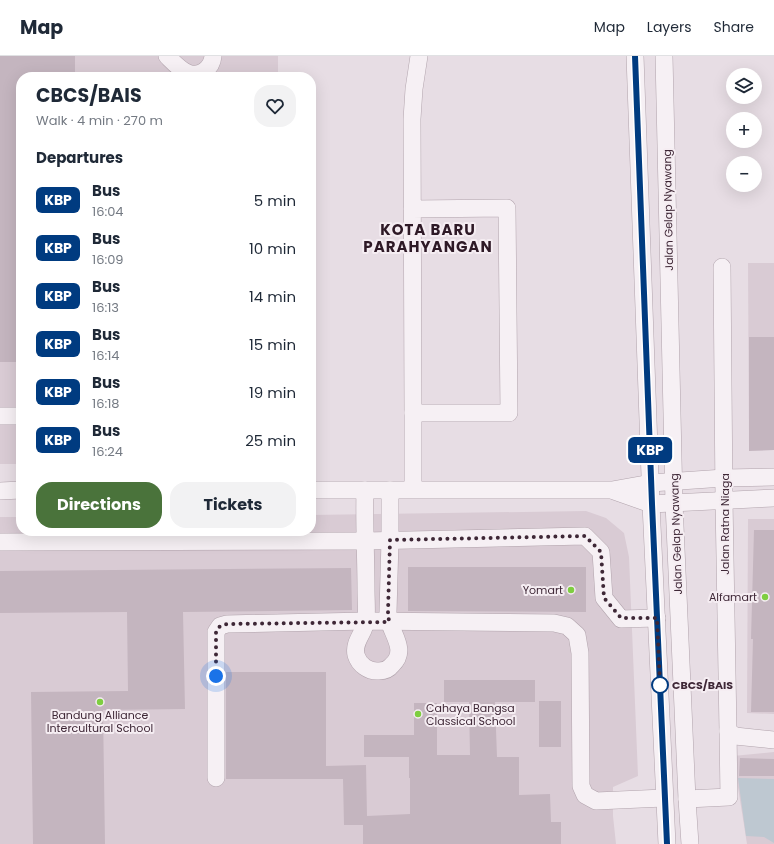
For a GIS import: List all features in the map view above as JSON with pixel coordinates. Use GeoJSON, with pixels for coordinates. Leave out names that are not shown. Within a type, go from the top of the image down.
{"type":"FeatureCollection","features":[{"type":"Feature","properties":{"kind":"street"},"geometry":{"type":"LineString","coordinates":[[168,56],[186,72]]}},
{"type":"Feature","properties":{"kind":"street"},"geometry":{"type":"LineString","coordinates":[[203,72],[210,67],[213,56]]}},
{"type":"Feature","properties":{"kind":"street"},"geometry":{"type":"LineString","coordinates":[[413,489],[412,119],[414,90],[419,56]]}},
{"type":"Feature","properties":{"kind":"street","name":"Jalan Gelap Nyawang"},"geometry":{"type":"LineString","coordinates":[[635,56],[651,483],[667,844]]}},
{"type":"Feature","properties":{"kind":"street","name":"Jalan Gelap Nyawang"},"geometry":{"type":"LineString","coordinates":[[664,56],[674,503],[690,844]]}},
{"type":"Feature","properties":{"kind":"street"},"geometry":{"type":"LineString","coordinates":[[412,209],[507,208],[509,405],[509,413],[413,413]]}},
{"type":"Feature","properties":{"kind":"street","name":"Jalan Ratna Niaga"},"geometry":{"type":"LineString","coordinates":[[687,799],[728,797],[722,268]]}},
{"type":"Feature","properties":{"kind":"street"},"geometry":{"type":"LineString","coordinates":[[0,416],[16,416]]}},
{"type":"Feature","properties":{"kind":"street"},"geometry":{"type":"LineString","coordinates":[[316,490],[612,490],[651,483],[724,478],[774,478]]}},
{"type":"Feature","properties":{"kind":"street"},"geometry":{"type":"LineString","coordinates":[[0,490],[16,490]]}},
{"type":"Feature","properties":{"kind":"street"},"geometry":{"type":"LineString","coordinates":[[365,490],[366,621],[357,642],[356,651],[360,663],[370,670],[377,672],[390,668],[395,663],[399,650],[398,642],[389,622],[388,612],[390,490]]}},
{"type":"Feature","properties":{"kind":"street"},"geometry":{"type":"LineString","coordinates":[[612,490],[652,504],[774,498]]}},
{"type":"Feature","properties":{"kind":"street"},"geometry":{"type":"LineString","coordinates":[[0,542],[366,541],[585,536],[601,552],[604,598],[621,618],[657,618]]}},
{"type":"Feature","properties":{"kind":"street"},"geometry":{"type":"LineString","coordinates":[[216,778],[216,632],[220,626],[227,624],[366,621],[554,623],[567,626],[577,635],[580,654],[581,786],[585,795],[596,800],[664,798]]}},
{"type":"Feature","properties":{"kind":"street"},"geometry":{"type":"LineString","coordinates":[[728,731],[734,736],[774,740]]}},
{"type":"Feature","properties":{"kind":"shaded area"},"geometry":{"type":"Polygon","coordinates":[[[0,56],[278,56],[278,72],[16,72],[16,464],[0,464],[0,56]]]}},
{"type":"Feature","properties":{"kind":"shaded area"},"geometry":{"type":"Polygon","coordinates":[[[748,263],[774,263],[774,447],[749,447],[748,263]]]}},
{"type":"Feature","properties":{"kind":"shaded area"},"geometry":{"type":"Polygon","coordinates":[[[586,511],[606,518],[624,533],[629,557],[638,776],[613,787],[613,816],[616,844],[0,844],[0,517],[16,517],[16,536],[316,536],[316,515],[586,511]]]}},
{"type":"Feature","properties":{"kind":"shaded area"},"geometry":{"type":"Polygon","coordinates":[[[748,519],[774,519],[774,714],[747,713],[748,519]]]}},
{"type":"Feature","properties":{"kind":"shaded area"},"geometry":{"type":"Polygon","coordinates":[[[774,752],[774,844],[747,844],[733,756],[774,752]]]}},
{"type":"Feature","properties":{"kind":"shaded area"},"geometry":{"type":"Polygon","coordinates":[[[738,778],[774,779],[774,843],[764,837],[746,836],[738,778]]]}},
{"type":"Feature","properties":{"kind":"building"},"geometry":{"type":"Polygon","coordinates":[[[0,56],[75,56],[75,72],[16,72],[16,362],[0,362],[0,56]]]}},
{"type":"Feature","properties":{"kind":"building"},"geometry":{"type":"Polygon","coordinates":[[[749,337],[774,337],[774,450],[749,451],[749,337]]]}},
{"type":"Feature","properties":{"kind":"building"},"geometry":{"type":"Polygon","coordinates":[[[754,530],[774,530],[774,712],[751,712],[753,639],[751,639],[754,530]]]}},
{"type":"Feature","properties":{"kind":"building"},"geometry":{"type":"Polygon","coordinates":[[[408,567],[586,567],[586,612],[408,611],[408,567]]]}},
{"type":"Feature","properties":{"kind":"building"},"geometry":{"type":"Polygon","coordinates":[[[351,568],[352,610],[183,612],[185,709],[103,710],[105,844],[33,844],[31,692],[128,691],[127,612],[0,613],[0,571],[351,568]]]}},
{"type":"Feature","properties":{"kind":"building"},"geometry":{"type":"Polygon","coordinates":[[[226,672],[326,672],[326,766],[366,765],[367,816],[410,814],[410,778],[409,757],[364,757],[364,735],[414,735],[414,703],[437,703],[437,755],[470,755],[469,702],[444,702],[444,680],[535,680],[535,702],[495,702],[497,757],[519,757],[519,795],[550,794],[551,822],[561,822],[561,844],[363,844],[363,825],[344,825],[343,779],[226,779],[226,672]]]}},
{"type":"Feature","properties":{"kind":"building"},"geometry":{"type":"Polygon","coordinates":[[[539,701],[561,701],[561,747],[539,747],[539,701]]]}},
{"type":"Feature","properties":{"kind":"building"},"geometry":{"type":"Polygon","coordinates":[[[740,758],[774,759],[774,776],[739,776],[740,758]]]}},
{"type":"Feature","properties":{"kind":"bus line","name":"KBP"},"geometry":{"type":"LineString","coordinates":[[635,56],[651,483],[667,844]]}},
{"type":"Feature","properties":{"kind":"place","name":"Yomart"},"geometry":{"type":"Point","coordinates":[571,590]}},
{"type":"Feature","properties":{"kind":"place","name":"Alfamart"},"geometry":{"type":"Point","coordinates":[765,597]}},
{"type":"Feature","properties":{"kind":"place","name":"CBCS/BAIS"},"geometry":{"type":"Point","coordinates":[660,685]}},
{"type":"Feature","properties":{"kind":"place","name":"Bandung Alliance Intercultural School"},"geometry":{"type":"Point","coordinates":[100,702]}},
{"type":"Feature","properties":{"kind":"place","name":"Cahaya Bangsa Classical School"},"geometry":{"type":"Point","coordinates":[418,714]}},
{"type":"Feature","properties":{"kind":"district","name":"KOTA BARU PARAHYANGAN"},"geometry":{"type":"Point","coordinates":[428,238]}},
{"type":"Feature","properties":{"kind":"route"},"geometry":{"type":"LineString","coordinates":[[216,676],[216,632],[220,626],[227,624],[366,621],[389,622],[390,540],[585,536],[601,552],[604,598],[621,618],[657,618],[660,685]]}}]}
